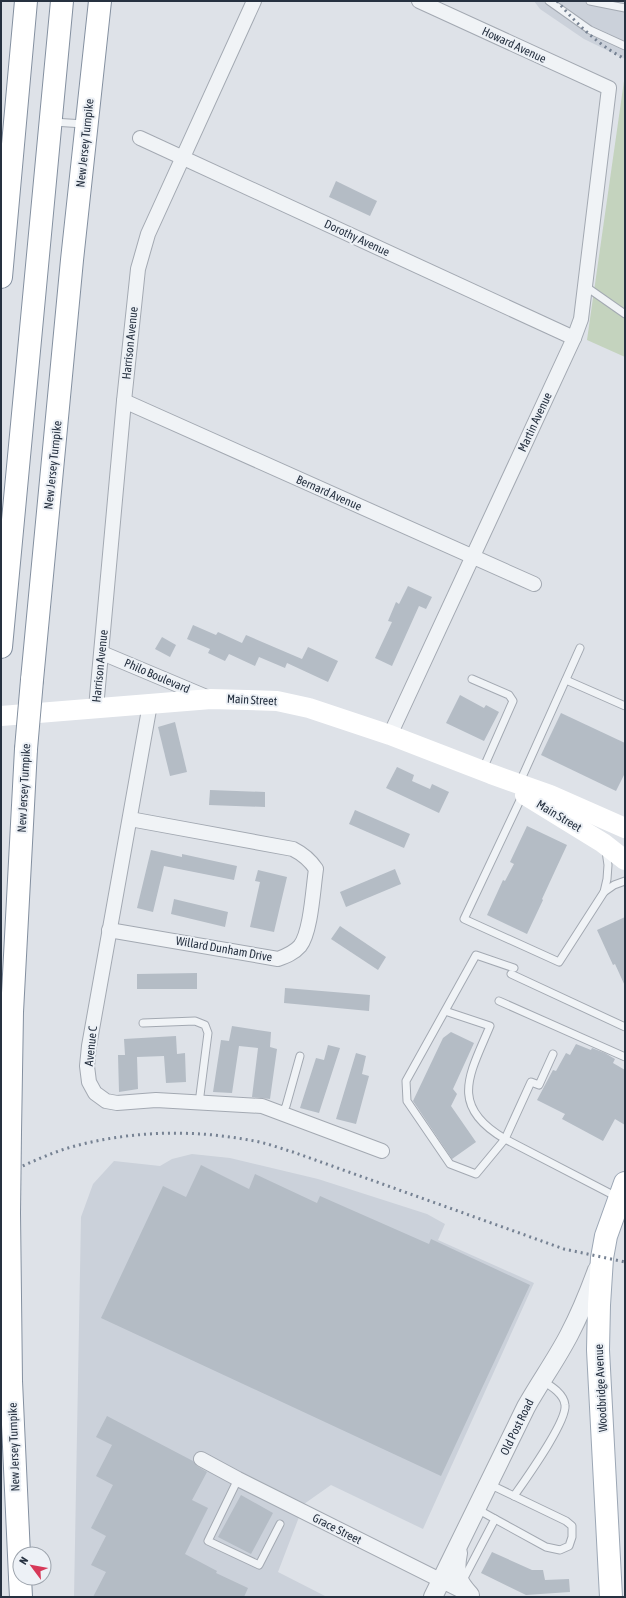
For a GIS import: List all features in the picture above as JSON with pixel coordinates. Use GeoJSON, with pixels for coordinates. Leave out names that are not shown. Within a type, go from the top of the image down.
{"type":"FeatureCollection","features":[{"type":"Feature","properties":{"kind":"main road"},"geometry":{"type":"LineString","coordinates":[[1,277],[26,1]]}},
{"type":"Feature","properties":{"kind":"main road"},"geometry":{"type":"LineString","coordinates":[[1,647],[62,1]]}},
{"type":"Feature","properties":{"kind":"main road","name":"New Jersey Turnpike"},"geometry":{"type":"LineString","coordinates":[[19,1546],[11,1382],[9,1213],[12,1012],[26,749],[32,680],[100,1]]}},
{"type":"Feature","properties":{"kind":"main road","name":"Main Street"},"geometry":{"type":"LineString","coordinates":[[1,716],[211,699],[277,701],[308,708],[390,735],[486,773],[520,789],[603,843],[625,860]]}},
{"type":"Feature","properties":{"kind":"main road","name":"Main Street"},"geometry":{"type":"LineString","coordinates":[[520,789],[550,795],[625,828]]}},
{"type":"Feature","properties":{"kind":"main road","name":"Woodbridge Avenue"},"geometry":{"type":"LineString","coordinates":[[611,1597],[598,1350],[599,1305],[602,1258],[606,1236],[622,1190]]}},
{"type":"Feature","properties":{"kind":"main road","name":"New Jersey Turnpike"},"geometry":{"type":"LineString","coordinates":[[20,1586],[21,1597]]}},
{"type":"Feature","properties":{"kind":"street","name":"Harrison Avenue"},"geometry":{"type":"LineString","coordinates":[[96,708],[124,401],[138,269],[142,251],[148,234],[254,1]]}},
{"type":"Feature","properties":{"kind":"street","name":"Howard Avenue"},"geometry":{"type":"LineString","coordinates":[[419,1],[609,88]]}},
{"type":"Feature","properties":{"kind":"street","name":"Martin Avenue"},"geometry":{"type":"LineString","coordinates":[[390,735],[574,338],[581,319],[609,88]]}},
{"type":"Feature","properties":{"kind":"street","name":"Dorothy Avenue"},"geometry":{"type":"LineString","coordinates":[[140,138],[182,159],[574,338]]}},
{"type":"Feature","properties":{"kind":"street","name":"Bernard Avenue"},"geometry":{"type":"LineString","coordinates":[[124,401],[534,584]]}},
{"type":"Feature","properties":{"kind":"street","name":"Philo Boulevard"},"geometry":{"type":"LineString","coordinates":[[102,653],[211,699]]}},
{"type":"Feature","properties":{"kind":"street","name":"Avenue C"},"geometry":{"type":"LineString","coordinates":[[150,704],[89,1046],[87,1066],[89,1082],[95,1093],[106,1101],[117,1103],[156,1100],[262,1106],[382,1151]]}},
{"type":"Feature","properties":{"kind":"street","name":"Willard Dunham Drive"},"geometry":{"type":"LineString","coordinates":[[109,930],[278,959],[290,955],[300,947],[306,934],[316,869],[312,862],[300,853],[293,849],[130,819]]}},
{"type":"Feature","properties":{"kind":"street","name":"Old Post Road"},"geometry":{"type":"LineString","coordinates":[[437,1589],[541,1380],[570,1335],[590,1291],[602,1258]]}},
{"type":"Feature","properties":{"kind":"street","name":"Grace Street"},"geometry":{"type":"LineString","coordinates":[[201,1459],[437,1589],[466,1592]]}},
{"type":"Feature","properties":{"kind":"street"},"geometry":{"type":"LineString","coordinates":[[459,1545],[455,1571],[466,1592]]}},
{"type":"Feature","properties":{"kind":"lane"},"geometry":{"type":"LineString","coordinates":[[590,1],[625,8]]}},
{"type":"Feature","properties":{"kind":"lane"},"geometry":{"type":"LineString","coordinates":[[552,2],[590,30],[625,46]]}},
{"type":"Feature","properties":{"kind":"lane"},"geometry":{"type":"LineString","coordinates":[[51,121],[87,124]]}},
{"type":"Feature","properties":{"kind":"lane"},"geometry":{"type":"LineString","coordinates":[[585,285],[625,314]]}},
{"type":"Feature","properties":{"kind":"lane"},"geometry":{"type":"LineString","coordinates":[[580,648],[523,775],[520,789],[464,919],[559,962],[604,892],[607,879],[608,856],[603,843]]}},
{"type":"Feature","properties":{"kind":"lane"},"geometry":{"type":"LineString","coordinates":[[472,679],[509,696],[513,701],[486,773]]}},
{"type":"Feature","properties":{"kind":"lane"},"geometry":{"type":"LineString","coordinates":[[566,680],[625,706]]}},
{"type":"Feature","properties":{"kind":"lane"},"geometry":{"type":"LineString","coordinates":[[604,892],[614,885],[625,881]]}},
{"type":"Feature","properties":{"kind":"lane"},"geometry":{"type":"LineString","coordinates":[[553,1054],[538,1085],[531,1082],[505,1139],[476,1174],[450,1164],[407,1101],[406,1081],[476,955],[513,971],[625,1027]]}},
{"type":"Feature","properties":{"kind":"lane"},"geometry":{"type":"LineString","coordinates":[[499,1001],[625,1057]]}},
{"type":"Feature","properties":{"kind":"lane"},"geometry":{"type":"LineString","coordinates":[[445,1011],[490,1026],[468,1083],[468,1095],[473,1112],[479,1120],[490,1131],[505,1139],[622,1190]]}},
{"type":"Feature","properties":{"kind":"lane"},"geometry":{"type":"LineString","coordinates":[[143,1023],[195,1021],[205,1025],[208,1033],[199,1103]]}},
{"type":"Feature","properties":{"kind":"lane"},"geometry":{"type":"LineString","coordinates":[[281,1114],[286,1106],[300,1056]]}},
{"type":"Feature","properties":{"kind":"lane"},"geometry":{"type":"LineString","coordinates":[[514,1496],[551,1442],[562,1418],[565,1406],[555,1389],[541,1380]]}},
{"type":"Feature","properties":{"kind":"lane"},"geometry":{"type":"LineString","coordinates":[[238,1479],[208,1540],[259,1565],[280,1524]]}},
{"type":"Feature","properties":{"kind":"lane"},"geometry":{"type":"LineString","coordinates":[[477,1509],[546,1547],[560,1550],[569,1546],[572,1537],[572,1526],[566,1521],[489,1484]]}},
{"type":"Feature","properties":{"kind":"lane"},"geometry":{"type":"LineString","coordinates":[[466,1592],[495,1519]]}},
{"type":"Feature","properties":{"kind":"shaded area"},"geometry":{"type":"Polygon","coordinates":[[[534,1],[625,1],[625,59],[584,39],[540,9],[534,1]]]}},
{"type":"Feature","properties":{"kind":"shaded area"},"geometry":{"type":"Polygon","coordinates":[[[192,1154],[230,1158],[318,1179],[427,1214],[445,1224],[438,1240],[534,1283],[423,1529],[331,1485],[304,1504],[278,1572],[327,1597],[74,1597],[81,1217],[93,1184],[114,1161],[160,1166],[172,1159],[192,1154]]]}},
{"type":"Feature","properties":{"kind":"green space"},"geometry":{"type":"Polygon","coordinates":[[[624,81],[625,82],[625,357],[587,340],[624,81]]]}},
{"type":"Feature","properties":{"kind":"building"},"geometry":{"type":"Polygon","coordinates":[[[336,181],[377,201],[370,216],[329,197],[336,181]]]}},
{"type":"Feature","properties":{"kind":"building"},"geometry":{"type":"Polygon","coordinates":[[[408,586],[432,597],[426,609],[419,606],[392,666],[375,658],[392,622],[388,621],[396,602],[399,604],[408,586]]]}},
{"type":"Feature","properties":{"kind":"building"},"geometry":{"type":"Polygon","coordinates":[[[193,625],[216,635],[218,632],[242,643],[246,635],[302,659],[308,647],[338,661],[328,682],[287,663],[285,668],[259,657],[255,666],[229,654],[225,661],[208,653],[210,649],[187,639],[193,625]]]}},
{"type":"Feature","properties":{"kind":"building"},"geometry":{"type":"Polygon","coordinates":[[[162,637],[176,645],[170,657],[155,649],[162,637]]]}},
{"type":"Feature","properties":{"kind":"building"},"geometry":{"type":"Polygon","coordinates":[[[460,695],[484,708],[486,705],[499,712],[484,741],[446,723],[460,695]]]}},
{"type":"Feature","properties":{"kind":"building"},"geometry":{"type":"Polygon","coordinates":[[[561,713],[625,743],[625,773],[616,791],[541,755],[561,713]]]}},
{"type":"Feature","properties":{"kind":"building"},"geometry":{"type":"Polygon","coordinates":[[[175,722],[187,772],[170,776],[158,727],[175,722]]]}},
{"type":"Feature","properties":{"kind":"building"},"geometry":{"type":"Polygon","coordinates":[[[397,767],[414,775],[412,781],[430,789],[432,784],[449,792],[439,813],[386,788],[397,767]]]}},
{"type":"Feature","properties":{"kind":"building"},"geometry":{"type":"Polygon","coordinates":[[[210,790],[265,792],[265,807],[209,805],[210,790]]]}},
{"type":"Feature","properties":{"kind":"building"},"geometry":{"type":"Polygon","coordinates":[[[355,810],[410,834],[404,848],[349,824],[355,810]]]}},
{"type":"Feature","properties":{"kind":"building"},"geometry":{"type":"Polygon","coordinates":[[[527,826],[567,845],[527,934],[487,915],[503,880],[505,881],[514,864],[510,862],[527,826]]]}},
{"type":"Feature","properties":{"kind":"building"},"geometry":{"type":"Polygon","coordinates":[[[151,850],[182,857],[182,854],[237,866],[234,880],[164,866],[153,912],[137,908],[151,850]]]}},
{"type":"Feature","properties":{"kind":"building"},"geometry":{"type":"Polygon","coordinates":[[[395,869],[401,884],[346,907],[340,892],[395,869]]]}},
{"type":"Feature","properties":{"kind":"building"},"geometry":{"type":"Polygon","coordinates":[[[258,870],[287,877],[274,932],[250,927],[260,882],[255,881],[258,870]]]}},
{"type":"Feature","properties":{"kind":"building"},"geometry":{"type":"Polygon","coordinates":[[[174,899],[228,912],[225,927],[171,914],[174,899]]]}},
{"type":"Feature","properties":{"kind":"building"},"geometry":{"type":"Polygon","coordinates":[[[625,917],[625,986],[615,964],[613,965],[597,930],[625,917]]]}},
{"type":"Feature","properties":{"kind":"building"},"geometry":{"type":"Polygon","coordinates":[[[340,926],[386,957],[378,970],[331,939],[340,926]]]}},
{"type":"Feature","properties":{"kind":"building"},"geometry":{"type":"Polygon","coordinates":[[[197,973],[197,989],[137,989],[137,974],[197,973]]]}},
{"type":"Feature","properties":{"kind":"building"},"geometry":{"type":"Polygon","coordinates":[[[285,988],[370,995],[369,1011],[284,1003],[285,988]]]}},
{"type":"Feature","properties":{"kind":"building"},"geometry":{"type":"Polygon","coordinates":[[[232,1026],[271,1032],[270,1047],[277,1049],[270,1099],[252,1097],[258,1048],[239,1046],[232,1093],[213,1092],[221,1040],[229,1041],[232,1026]]]}},
{"type":"Feature","properties":{"kind":"building"},"geometry":{"type":"Polygon","coordinates":[[[451,1032],[474,1043],[453,1089],[457,1094],[451,1106],[476,1142],[452,1159],[413,1101],[443,1038],[451,1032]]]}},
{"type":"Feature","properties":{"kind":"building"},"geometry":{"type":"Polygon","coordinates":[[[176,1036],[177,1054],[185,1053],[186,1082],[166,1083],[164,1056],[137,1057],[138,1089],[119,1092],[118,1055],[125,1055],[124,1039],[176,1036]]]}},
{"type":"Feature","properties":{"kind":"building"},"geometry":{"type":"Polygon","coordinates":[[[576,1044],[591,1050],[592,1048],[605,1053],[615,1059],[613,1063],[625,1070],[625,1125],[615,1119],[603,1141],[562,1119],[565,1114],[537,1100],[553,1070],[556,1071],[566,1053],[570,1055],[576,1044]]]}},
{"type":"Feature","properties":{"kind":"building"},"geometry":{"type":"Polygon","coordinates":[[[328,1045],[340,1048],[319,1113],[300,1108],[316,1058],[324,1060],[328,1045]]]}},
{"type":"Feature","properties":{"kind":"building"},"geometry":{"type":"Polygon","coordinates":[[[356,1053],[366,1056],[362,1074],[369,1076],[356,1124],[336,1119],[356,1053]]]}},
{"type":"Feature","properties":{"kind":"building"},"geometry":{"type":"Polygon","coordinates":[[[201,1165],[249,1189],[255,1174],[317,1203],[320,1196],[429,1244],[431,1239],[530,1285],[441,1476],[101,1318],[163,1186],[186,1197],[201,1165]]]}},
{"type":"Feature","properties":{"kind":"building"},"geometry":{"type":"Polygon","coordinates":[[[107,1416],[193,1461],[197,1466],[207,1472],[192,1500],[208,1508],[185,1554],[217,1571],[216,1573],[248,1588],[244,1597],[93,1597],[106,1572],[91,1565],[106,1536],[91,1528],[113,1485],[96,1476],[112,1445],[96,1437],[107,1416]]]}},
{"type":"Feature","properties":{"kind":"building"},"geometry":{"type":"Polygon","coordinates":[[[241,1495],[273,1513],[251,1554],[218,1537],[241,1495]]]}},
{"type":"Feature","properties":{"kind":"building"},"geometry":{"type":"Polygon","coordinates":[[[492,1552],[532,1570],[543,1570],[545,1580],[569,1579],[570,1592],[526,1595],[481,1573],[492,1552]]]}},
{"type":"Feature","properties":{"kind":"railway"},"geometry":{"type":"LineString","coordinates":[[557,1],[572,18],[597,41],[625,59]]}},
{"type":"Feature","properties":{"kind":"railway"},"geometry":{"type":"LineString","coordinates":[[1,1176],[59,1151],[90,1142],[112,1138],[135,1135],[181,1133],[227,1136],[260,1142],[293,1152],[564,1249],[625,1262]]}}]}
